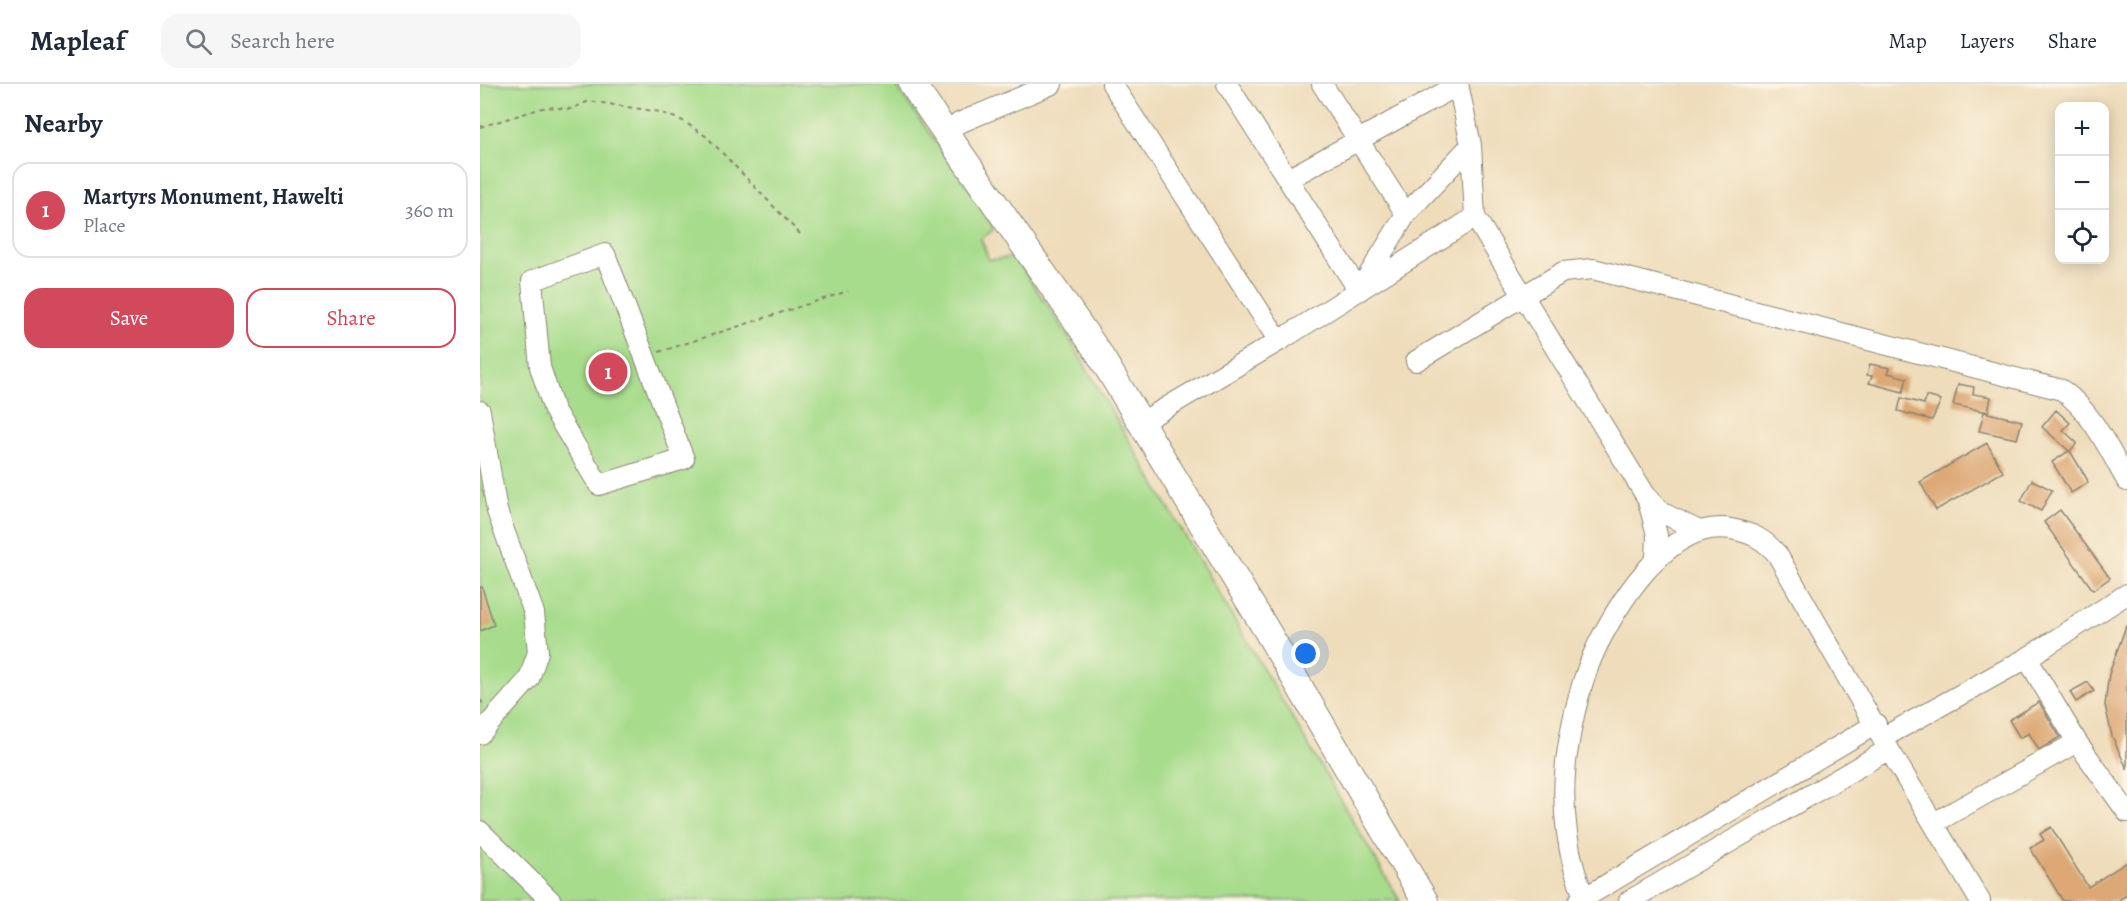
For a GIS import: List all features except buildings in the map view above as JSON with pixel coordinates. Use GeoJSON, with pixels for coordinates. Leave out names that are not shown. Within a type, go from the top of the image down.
{"type":"FeatureCollection","features":[{"type":"Feature","properties":{"kind":"main road"},"geometry":{"type":"LineString","coordinates":[[912,84],[1098,352],[1267,631],[1425,901]]}},
{"type":"Feature","properties":{"kind":"main road"},"geometry":{"type":"LineString","coordinates":[[931,84],[1066,280],[1152,416],[1442,901]]}},
{"type":"Feature","properties":{"kind":"street"},"geometry":{"type":"LineString","coordinates":[[960,123],[1052,84]]}},
{"type":"Feature","properties":{"kind":"street"},"geometry":{"type":"LineString","coordinates":[[1112,84],[1279,341]]}},
{"type":"Feature","properties":{"kind":"street"},"geometry":{"type":"LineString","coordinates":[[1227,84],[1359,291]]}},
{"type":"Feature","properties":{"kind":"street"},"geometry":{"type":"LineString","coordinates":[[1322,84],[1406,214]]}},
{"type":"Feature","properties":{"kind":"street"},"geometry":{"type":"LineString","coordinates":[[1288,179],[1458,84],[1471,145],[1475,216],[1646,496],[1663,513],[1697,530]]}},
{"type":"Feature","properties":{"kind":"street"},"geometry":{"type":"LineString","coordinates":[[1359,291],[1406,214],[1471,145]]}},
{"type":"Feature","properties":{"kind":"street"},"geometry":{"type":"LineString","coordinates":[[1152,416],[1279,341],[1475,216]]}},
{"type":"Feature","properties":{"kind":"street"},"geometry":{"type":"LineString","coordinates":[[605,254],[684,459],[599,485],[554,410],[540,367],[532,281],[605,254]]}},
{"type":"Feature","properties":{"kind":"street"},"geometry":{"type":"LineString","coordinates":[[1416,361],[1563,272],[1593,269],[2062,390],[2084,408],[2127,481]]}},
{"type":"Feature","properties":{"kind":"street"},"geometry":{"type":"LineString","coordinates":[[480,411],[497,511],[536,621],[538,652],[529,679],[480,734]]}},
{"type":"Feature","properties":{"kind":"street"},"geometry":{"type":"LineString","coordinates":[[1646,496],[1657,535],[1656,559]]}},
{"type":"Feature","properties":{"kind":"street"},"geometry":{"type":"LineString","coordinates":[[1980,901],[1882,737],[1777,554],[1765,541],[1750,532],[1714,526],[1697,530],[1678,541],[1656,559],[1598,644],[1578,701],[1566,763],[1570,849],[1583,900],[1882,737],[2027,658],[2127,594]]}},
{"type":"Feature","properties":{"kind":"street"},"geometry":{"type":"LineString","coordinates":[[2027,658],[2078,742],[2127,812]]}},
{"type":"Feature","properties":{"kind":"street"},"geometry":{"type":"LineString","coordinates":[[1629,901],[1882,737]]}},
{"type":"Feature","properties":{"kind":"street"},"geometry":{"type":"LineString","coordinates":[[1934,823],[2078,742]]}},
{"type":"Feature","properties":{"kind":"street"},"geometry":{"type":"LineString","coordinates":[[480,831],[551,901]]}},
{"type":"Feature","properties":{"kind":"path"},"geometry":{"type":"LineString","coordinates":[[480,127],[546,107],[571,109],[589,101],[660,112],[683,122],[707,137],[801,235]]}},
{"type":"Feature","properties":{"kind":"path"},"geometry":{"type":"LineString","coordinates":[[656,353],[848,291]]}},
{"type":"Feature","properties":{"kind":"green space"},"geometry":{"type":"Polygon","coordinates":[[[480,84],[895,84],[990,219],[993,230],[981,239],[989,260],[1014,257],[1061,325],[1400,901],[480,901],[480,84]]]}},
{"type":"Feature","properties":{"kind":"place","name":"Martyrs Monument, Hawelti"},"geometry":{"type":"Point","coordinates":[608,372]}}]}
